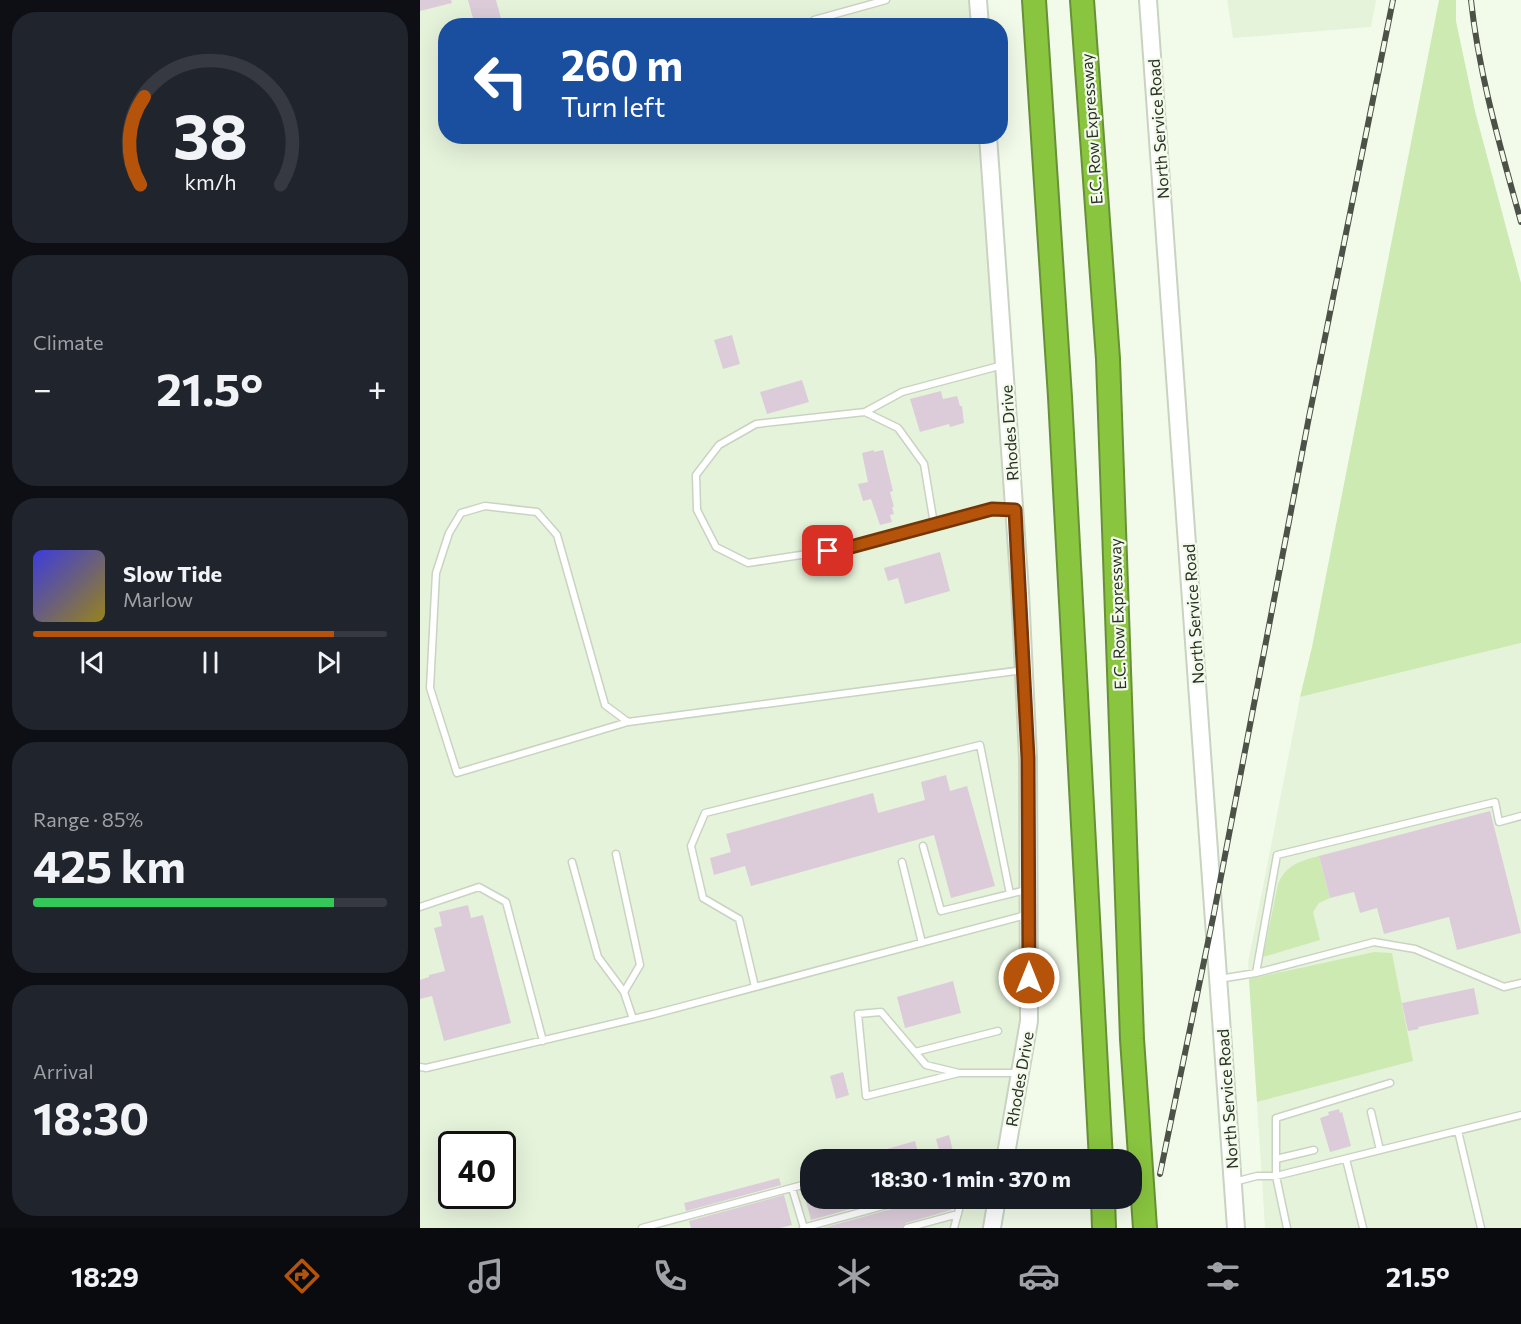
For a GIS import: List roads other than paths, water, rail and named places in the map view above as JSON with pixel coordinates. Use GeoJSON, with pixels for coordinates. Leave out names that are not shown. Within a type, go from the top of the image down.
{"type":"FeatureCollection","features":[{"type":"Feature","properties":{"kind":"highway"},"geometry":{"type":"LineString","coordinates":[[1034,0],[1060,396],[1100,1149]]}},
{"type":"Feature","properties":{"kind":"highway","name":"E.C. Row Expressway"},"geometry":{"type":"LineString","coordinates":[[1082,0],[1108,359],[1132,1039],[1145,1228]]}},
{"type":"Feature","properties":{"kind":"highway"},"geometry":{"type":"LineString","coordinates":[[1103,1209],[1104,1228]]}},
{"type":"Feature","properties":{"kind":"street"},"geometry":{"type":"LineString","coordinates":[[978,0],[979,18]]}},
{"type":"Feature","properties":{"kind":"street","name":"North Service Road"},"geometry":{"type":"LineString","coordinates":[[1148,0],[1236,1228]]}},
{"type":"Feature","properties":{"kind":"street","name":"Rhodes Drive"},"geometry":{"type":"LineString","coordinates":[[989,144],[1015,510],[1028,758],[1029,1021],[1007,1149]]}},
{"type":"Feature","properties":{"kind":"street"},"geometry":{"type":"LineString","coordinates":[[992,1228],[996,1209]]}},
{"type":"Feature","properties":{"kind":"lane"},"geometry":{"type":"LineString","coordinates":[[821,18],[886,0]]}},
{"type":"Feature","properties":{"kind":"lane"},"geometry":{"type":"LineString","coordinates":[[1004,365],[902,392],[865,412],[756,424],[719,445],[696,475],[697,510],[716,548],[748,562],[847,548],[992,509],[1015,510]]}},
{"type":"Feature","properties":{"kind":"lane"},"geometry":{"type":"LineString","coordinates":[[865,412],[898,428],[924,464],[934,524]]}},
{"type":"Feature","properties":{"kind":"lane"},"geometry":{"type":"LineString","coordinates":[[628,722],[606,705],[557,535],[537,512],[484,506],[461,513],[449,533],[436,573],[430,688],[457,773],[628,722],[1024,670]]}},
{"type":"Feature","properties":{"kind":"lane"},"geometry":{"type":"LineString","coordinates":[[755,987],[739,919],[703,898],[691,846],[705,813],[980,745],[1010,894]]}},
{"type":"Feature","properties":{"kind":"lane"},"geometry":{"type":"LineString","coordinates":[[1256,972],[1277,855],[1495,802],[1499,822],[1521,816]]}},
{"type":"Feature","properties":{"kind":"lane"},"geometry":{"type":"LineString","coordinates":[[923,846],[941,911],[1029,890]]}},
{"type":"Feature","properties":{"kind":"lane"},"geometry":{"type":"LineString","coordinates":[[616,854],[640,965],[624,992]]}},
{"type":"Feature","properties":{"kind":"lane"},"geometry":{"type":"LineString","coordinates":[[572,862],[598,957],[624,992],[633,1020]]}},
{"type":"Feature","properties":{"kind":"lane"},"geometry":{"type":"LineString","coordinates":[[902,862],[922,943]]}},
{"type":"Feature","properties":{"kind":"lane"},"geometry":{"type":"LineString","coordinates":[[420,907],[478,888],[506,902],[543,1041]]}},
{"type":"Feature","properties":{"kind":"lane"},"geometry":{"type":"LineString","coordinates":[[420,1068],[633,1020],[1029,914]]}},
{"type":"Feature","properties":{"kind":"lane"},"geometry":{"type":"LineString","coordinates":[[1219,979],[1374,942],[1415,949],[1504,987],[1521,983]]}},
{"type":"Feature","properties":{"kind":"lane"},"geometry":{"type":"LineString","coordinates":[[959,1073],[866,1096],[858,1014],[881,1012],[926,1065],[959,1073],[1020,1073]]}},
{"type":"Feature","properties":{"kind":"lane"},"geometry":{"type":"LineString","coordinates":[[915,1052],[998,1030]]}},
{"type":"Feature","properties":{"kind":"lane"},"geometry":{"type":"LineString","coordinates":[[1287,1228],[1276,1176],[1276,1118],[1390,1083]]}},
{"type":"Feature","properties":{"kind":"lane"},"geometry":{"type":"LineString","coordinates":[[1371,1112],[1380,1150]]}},
{"type":"Feature","properties":{"kind":"lane"},"geometry":{"type":"LineString","coordinates":[[1233,1182],[1257,1176],[1276,1176],[1521,1115]]}},
{"type":"Feature","properties":{"kind":"lane"},"geometry":{"type":"LineString","coordinates":[[1458,1131],[1481,1228]]}},
{"type":"Feature","properties":{"kind":"lane"},"geometry":{"type":"LineString","coordinates":[[1276,1159],[1314,1150]]}},
{"type":"Feature","properties":{"kind":"lane"},"geometry":{"type":"LineString","coordinates":[[1346,1159],[1363,1228]]}},
{"type":"Feature","properties":{"kind":"lane"},"geometry":{"type":"LineString","coordinates":[[642,1228],[800,1186]]}},
{"type":"Feature","properties":{"kind":"lane"},"geometry":{"type":"LineString","coordinates":[[792,1188],[804,1228],[872,1209]]}},
{"type":"Feature","properties":{"kind":"lane"},"geometry":{"type":"LineString","coordinates":[[954,1228],[959,1209]]}},
{"type":"Feature","properties":{"kind":"lane"},"geometry":{"type":"LineString","coordinates":[[907,1228],[958,1214]]}},
{"type":"Feature","properties":{"kind":"lane"},"geometry":{"type":"LineString","coordinates":[[670,1221],[673,1228]]}},
{"type":"Feature","properties":{"kind":"railway"},"geometry":{"type":"LineString","coordinates":[[1160,1174],[1214,913],[1309,417],[1393,0]]}},
{"type":"Feature","properties":{"kind":"railway"},"geometry":{"type":"LineString","coordinates":[[1471,0],[1485,84],[1521,222]]}}]}
